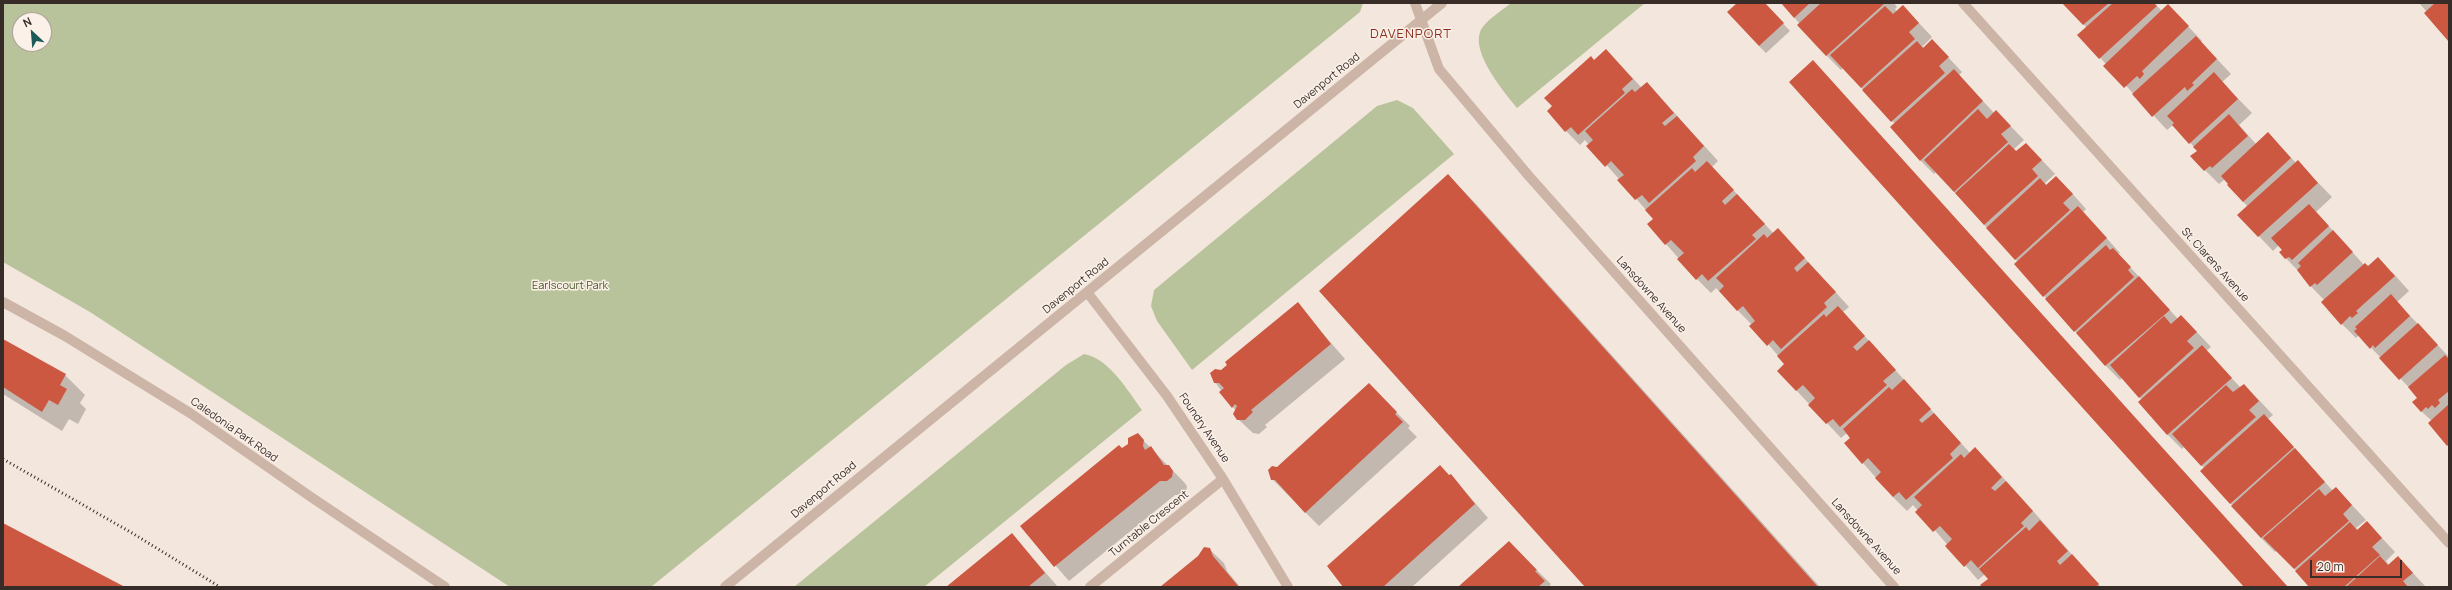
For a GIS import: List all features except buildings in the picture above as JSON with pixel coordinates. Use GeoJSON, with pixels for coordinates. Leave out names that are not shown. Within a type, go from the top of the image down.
{"type":"FeatureCollection","features":[{"type":"Feature","properties":{"kind":"street","name":"Lansdowne Avenue"},"geometry":{"type":"LineString","coordinates":[[1415,3],[1439,69],[1528,175],[1894,587]]}},
{"type":"Feature","properties":{"kind":"street","name":"Davenport Road"},"geometry":{"type":"LineString","coordinates":[[725,587],[1442,3]]}},
{"type":"Feature","properties":{"kind":"street","name":"St. Clarens Avenue"},"geometry":{"type":"LineString","coordinates":[[1963,3],[2449,543]]}},
{"type":"Feature","properties":{"kind":"street","name":"Foundry Avenue"},"geometry":{"type":"LineString","coordinates":[[1086,292],[1167,396],[1223,478],[1288,587]]}},
{"type":"Feature","properties":{"kind":"street","name":"Caledonia Park Road"},"geometry":{"type":"LineString","coordinates":[[3,302],[65,336],[190,413],[311,498],[445,587]]}},
{"type":"Feature","properties":{"kind":"street","name":"Turntable Crescent"},"geometry":{"type":"LineString","coordinates":[[1090,587],[1223,478]]}},
{"type":"Feature","properties":{"kind":"green space","name":"Earlscourt Park"},"geometry":{"type":"Polygon","coordinates":[[[3,3],[1363,3],[1360,12],[651,587],[510,587],[90,312],[3,262],[3,3]]]}},
{"type":"Feature","properties":{"kind":"green space"},"geometry":{"type":"Polygon","coordinates":[[[1511,3],[1645,3],[1517,108],[1497,83],[1485,61],[1479,41],[1480,32],[1485,24],[1511,3]]]}},
{"type":"Feature","properties":{"kind":"green space"},"geometry":{"type":"Polygon","coordinates":[[[1397,100],[1413,108],[1454,154],[1192,370],[1157,321],[1151,306],[1154,290],[1377,106],[1397,100]]]}},
{"type":"Feature","properties":{"kind":"green space"},"geometry":{"type":"Polygon","coordinates":[[[1084,354],[1102,362],[1110,369],[1117,376],[1142,410],[924,587],[794,587],[1066,365],[1084,354]]]}},
{"type":"Feature","properties":{"kind":"railway"},"geometry":{"type":"LineString","coordinates":[[3,459],[132,533],[220,587]]}},
{"type":"Feature","properties":{"kind":"district","name":"DAVENPORT"},"geometry":{"type":"Point","coordinates":[1411,34]}}]}
